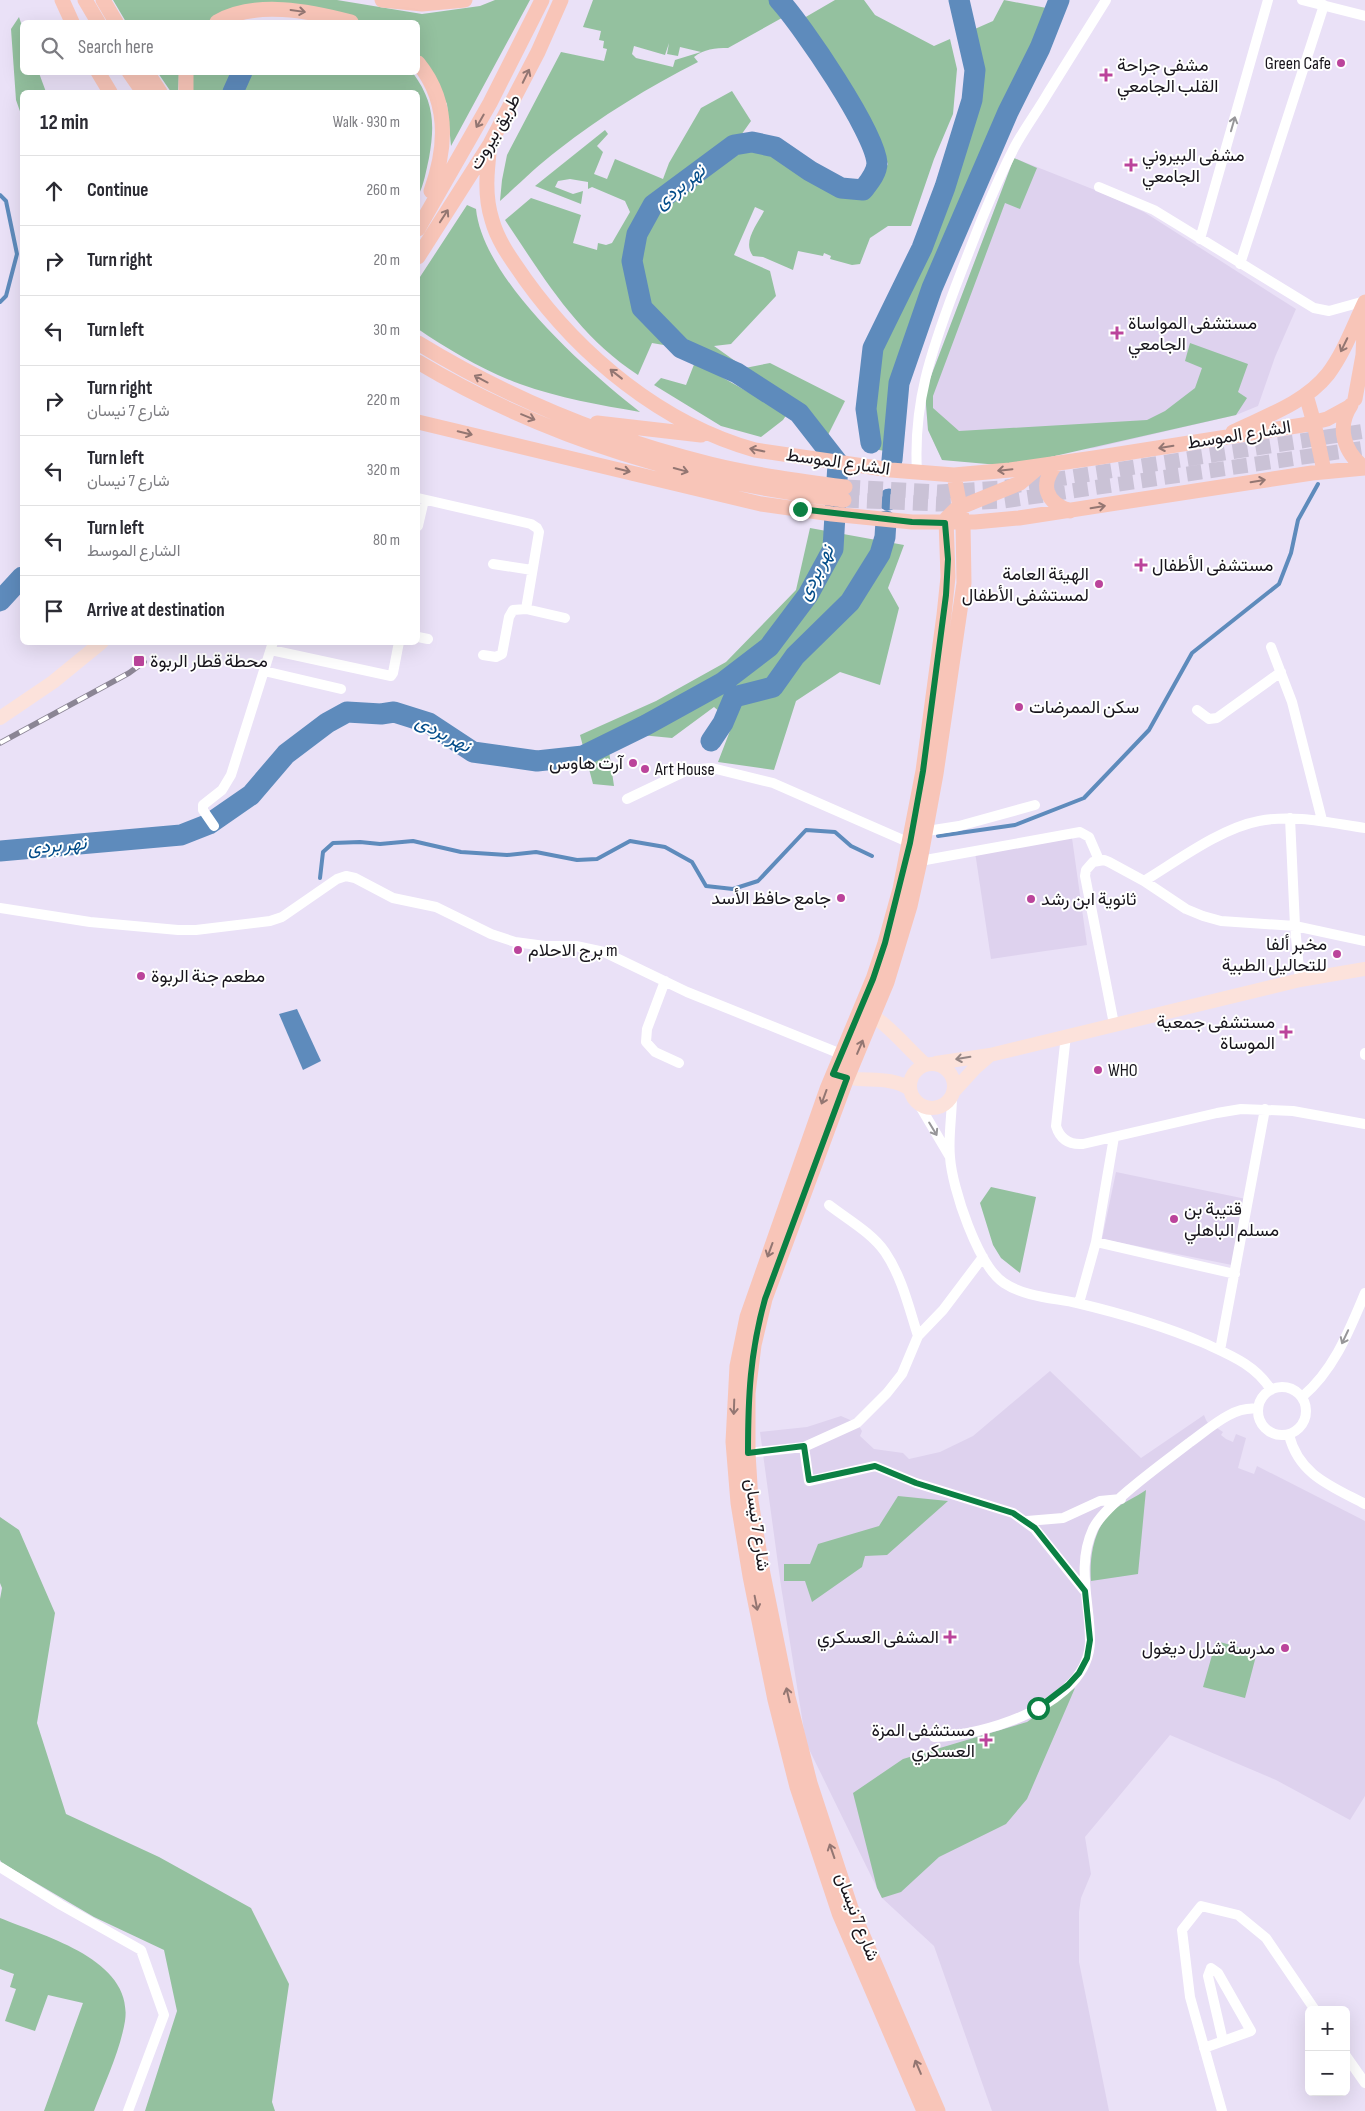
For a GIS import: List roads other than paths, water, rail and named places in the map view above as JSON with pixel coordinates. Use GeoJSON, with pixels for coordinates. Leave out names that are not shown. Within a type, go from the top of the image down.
{"type":"FeatureCollection","features":[{"type":"Feature","properties":{"kind":"main road"},"geometry":{"type":"LineString","coordinates":[[62,0],[71,20]]}},
{"type":"Feature","properties":{"kind":"main road"},"geometry":{"type":"LineString","coordinates":[[85,0],[97,20]]}},
{"type":"Feature","properties":{"kind":"main road"},"geometry":{"type":"LineString","coordinates":[[103,0],[115,20]]}},
{"type":"Feature","properties":{"kind":"main road"},"geometry":{"type":"LineString","coordinates":[[382,0],[422,4],[465,0]]}},
{"type":"Feature","properties":{"kind":"main road","name":"طريق بيروت"},"geometry":{"type":"LineString","coordinates":[[420,226],[490,103],[542,0]]}},
{"type":"Feature","properties":{"kind":"main road","name":"طريق بيروت"},"geometry":{"type":"LineString","coordinates":[[420,254],[490,144],[530,67],[561,0]]}},
{"type":"Feature","properties":{"kind":"main road"},"geometry":{"type":"LineString","coordinates":[[221,20],[241,11],[260,9],[305,12],[342,20]]}},
{"type":"Feature","properties":{"kind":"main road"},"geometry":{"type":"LineString","coordinates":[[420,66],[428,76],[438,101],[443,124],[443,140],[438,173],[420,223]]}},
{"type":"Feature","properties":{"kind":"main road"},"geometry":{"type":"LineString","coordinates":[[100,75],[109,90]]}},
{"type":"Feature","properties":{"kind":"main road"},"geometry":{"type":"LineString","coordinates":[[131,75],[142,90]]}},
{"type":"Feature","properties":{"kind":"main road"},"geometry":{"type":"LineString","coordinates":[[148,75],[159,90]]}},
{"type":"Feature","properties":{"kind":"main road"},"geometry":{"type":"LineString","coordinates":[[186,75],[186,90]]}},
{"type":"Feature","properties":{"kind":"main road","name":"الشارع الموسط"},"geometry":{"type":"LineString","coordinates":[[490,144],[487,193],[491,218],[501,242],[531,287],[568,332],[588,352],[661,408],[692,427],[712,436],[755,450],[891,470],[954,475],[1040,466],[1314,423],[1336,415],[1356,399]]}},
{"type":"Feature","properties":{"kind":"main road"},"geometry":{"type":"LineString","coordinates":[[1221,438],[1306,395],[1322,381],[1335,363],[1365,302]]}},
{"type":"Feature","properties":{"kind":"main road"},"geometry":{"type":"LineString","coordinates":[[1365,302],[1363,355],[1356,399],[1343,426],[1345,441],[1351,455],[1365,468]]}},
{"type":"Feature","properties":{"kind":"main road","name":"الشارع الموسط"},"geometry":{"type":"LineString","coordinates":[[420,344],[461,368],[524,400],[650,448],[710,464],[845,493],[786,493],[649,469],[420,422]]}},
{"type":"Feature","properties":{"kind":"main road","name":"الشارع الموسط"},"geometry":{"type":"LineString","coordinates":[[420,363],[452,381],[519,413],[649,469],[761,504],[840,514],[962,523],[1070,511],[1324,471],[1365,468]]}},
{"type":"Feature","properties":{"kind":"main road"},"geometry":{"type":"LineString","coordinates":[[1306,395],[1324,471]]}},
{"type":"Feature","properties":{"kind":"main road"},"geometry":{"type":"LineString","coordinates":[[576,420],[712,436]]}},
{"type":"Feature","properties":{"kind":"main road"},"geometry":{"type":"LineString","coordinates":[[1057,463],[1048,475],[1047,490],[1056,505],[1070,511]]}},
{"type":"Feature","properties":{"kind":"main road"},"geometry":{"type":"LineString","coordinates":[[945,523],[948,515],[960,508],[1020,483],[1040,466]]}},
{"type":"Feature","properties":{"kind":"main road","name":"شارع 7 نيسان"},"geometry":{"type":"LineString","coordinates":[[924,2111],[839,1913],[803,1806],[775,1700],[750,1576],[738,1503],[733,1442],[734,1391],[741,1342],[754,1294],[840,1076],[899,944],[920,861],[965,570],[962,523],[954,475]]}},
{"type":"Feature","properties":{"kind":"main road","name":"شارع 7 نيسان"},"geometry":{"type":"LineString","coordinates":[[938,2111],[852,1908],[810,1783],[788,1697],[763,1574],[751,1501],[748,1453],[748,1393],[754,1345],[768,1290],[840,1076],[840,1054],[867,1014],[910,843],[923,771],[946,595],[948,559],[945,523]]}},
{"type":"Feature","properties":{"kind":"street"},"geometry":{"type":"LineString","coordinates":[[917,472],[916,434],[920,396],[925,375],[938,334],[973,243],[1015,146],[1106,0]]}},
{"type":"Feature","properties":{"kind":"street"},"geometry":{"type":"LineString","coordinates":[[1200,239],[1268,0]]}},
{"type":"Feature","properties":{"kind":"street"},"geometry":{"type":"LineString","coordinates":[[1302,0],[1365,16]]}},
{"type":"Feature","properties":{"kind":"street"},"geometry":{"type":"LineString","coordinates":[[1240,264],[1324,5]]}},
{"type":"Feature","properties":{"kind":"street"},"geometry":{"type":"LineString","coordinates":[[1099,187],[1147,206],[1318,310],[1334,310],[1365,302]]}},
{"type":"Feature","properties":{"kind":"street"},"geometry":{"type":"LineString","coordinates":[[421,499],[535,526],[539,532],[526,609]]}},
{"type":"Feature","properties":{"kind":"street"},"geometry":{"type":"LineString","coordinates":[[493,564],[532,570]]}},
{"type":"Feature","properties":{"kind":"street"},"geometry":{"type":"LineString","coordinates":[[482,655],[498,657],[502,654],[511,612],[517,608],[565,618]]}},
{"type":"Feature","properties":{"kind":"street"},"geometry":{"type":"LineString","coordinates":[[0,718],[53,682],[98,645]]}},
{"type":"Feature","properties":{"kind":"street"},"geometry":{"type":"LineString","coordinates":[[214,826],[203,810],[203,805],[222,790],[231,775],[272,646],[390,676],[393,672],[398,645]]}},
{"type":"Feature","properties":{"kind":"street"},"geometry":{"type":"LineString","coordinates":[[1271,647],[1281,672],[1306,754],[1322,820]]}},
{"type":"Feature","properties":{"kind":"street"},"geometry":{"type":"LineString","coordinates":[[264,671],[341,689]]}},
{"type":"Feature","properties":{"kind":"street"},"geometry":{"type":"LineString","coordinates":[[1197,710],[1209,719],[1214,719],[1281,672]]}},
{"type":"Feature","properties":{"kind":"street"},"geometry":{"type":"LineString","coordinates":[[627,798],[688,770],[712,768],[773,783],[910,843]]}},
{"type":"Feature","properties":{"kind":"street"},"geometry":{"type":"LineString","coordinates":[[926,830],[959,826],[1035,804]]}},
{"type":"Feature","properties":{"kind":"street"},"geometry":{"type":"LineString","coordinates":[[1290,818],[1295,926],[1300,980]]}},
{"type":"Feature","properties":{"kind":"street"},"geometry":{"type":"LineString","coordinates":[[1144,880],[1230,830],[1260,820],[1290,818],[1322,820],[1365,828]]}},
{"type":"Feature","properties":{"kind":"street"},"geometry":{"type":"LineString","coordinates":[[920,861],[1080,832],[1090,838],[1098,860]]}},
{"type":"Feature","properties":{"kind":"street"},"geometry":{"type":"LineString","coordinates":[[1114,1024],[1085,876],[1089,865],[1098,860],[1109,862],[1144,880],[1186,909],[1203,916],[1221,920],[1295,926],[1365,941]]}},
{"type":"Feature","properties":{"kind":"street"},"geometry":{"type":"LineString","coordinates":[[0,908],[90,922],[196,930],[270,921],[282,917],[336,879],[346,876],[355,878],[393,898],[436,907],[491,934],[515,942],[545,946],[576,946],[604,952],[687,992],[840,1054]]}},
{"type":"Feature","properties":{"kind":"street"},"geometry":{"type":"LineString","coordinates":[[1271,1390],[1260,1375],[1251,1367],[1220,1350],[1168,1330],[1078,1304],[1013,1288],[995,1276],[983,1257],[964,1212],[950,1157],[914,1095],[914,1074],[931,1064],[990,1055],[1066,1035],[1300,980],[1365,969]]}},
{"type":"Feature","properties":{"kind":"street"},"geometry":{"type":"LineString","coordinates":[[665,981],[647,1029],[646,1042],[655,1052],[679,1064]]}},
{"type":"Feature","properties":{"kind":"street"},"geometry":{"type":"LineString","coordinates":[[867,1014],[931,1064],[947,1069],[951,1073],[954,1079],[950,1157]]}},
{"type":"Feature","properties":{"kind":"street"},"geometry":{"type":"LineString","coordinates":[[1066,1035],[1056,1121],[1058,1131],[1063,1139],[1078,1145],[1229,1110],[1265,1108],[1294,1111],[1365,1124]]}},
{"type":"Feature","properties":{"kind":"street"},"geometry":{"type":"LineString","coordinates":[[840,1076],[893,1080],[929,1108],[936,1108],[942,1106],[975,1068],[990,1055]]}},
{"type":"Feature","properties":{"kind":"street"},"geometry":{"type":"LineString","coordinates":[[1220,1350],[1265,1108]]}},
{"type":"Feature","properties":{"kind":"street"},"geometry":{"type":"LineString","coordinates":[[1078,1304],[1096,1242],[1114,1137]]}},
{"type":"Feature","properties":{"kind":"street"},"geometry":{"type":"LineString","coordinates":[[828,1205],[873,1239],[885,1251],[897,1272],[918,1336]]}},
{"type":"Feature","properties":{"kind":"street"},"geometry":{"type":"LineString","coordinates":[[1096,1242],[1235,1274]]}},
{"type":"Feature","properties":{"kind":"street"},"geometry":{"type":"LineString","coordinates":[[748,1453],[804,1446],[857,1423],[887,1394],[902,1374],[918,1336],[939,1315],[983,1257]]}},
{"type":"Feature","properties":{"kind":"street"},"geometry":{"type":"LineString","coordinates":[[1302,1397],[1320,1379],[1335,1358],[1365,1293]]}},
{"type":"Feature","properties":{"kind":"street"},"geometry":{"type":"LineString","coordinates":[[1285,1387],[1297,1392],[1302,1397],[1305,1404],[1305,1419],[1296,1431],[1289,1434],[1276,1435],[1264,1428],[1258,1416],[1258,1409],[1260,1401],[1271,1390],[1285,1387]]}},
{"type":"Feature","properties":{"kind":"street"},"geometry":{"type":"LineString","coordinates":[[934,1737],[962,1735],[1014,1720],[1038,1708],[1074,1679],[1084,1666],[1089,1649],[1084,1565],[1089,1540],[1100,1517],[1154,1470],[1232,1413],[1246,1408],[1258,1409]]}},
{"type":"Feature","properties":{"kind":"street"},"geometry":{"type":"LineString","coordinates":[[1289,1434],[1295,1453],[1313,1476],[1365,1504]]}},
{"type":"Feature","properties":{"kind":"street"},"geometry":{"type":"LineString","coordinates":[[804,1446],[809,1480],[875,1466],[916,1483],[1005,1510],[1027,1521],[1042,1536],[1085,1591]]}},
{"type":"Feature","properties":{"kind":"street"},"geometry":{"type":"LineString","coordinates":[[1027,1521],[1063,1518],[1100,1501],[1121,1499]]}},
{"type":"Feature","properties":{"kind":"street"},"geometry":{"type":"LineString","coordinates":[[0,1867],[61,1905],[140,1950],[164,2015],[128,2111]]}},
{"type":"Feature","properties":{"kind":"street"},"geometry":{"type":"LineString","coordinates":[[1222,2111],[1190,1997],[1182,1930],[1201,1906],[1238,1915],[1266,1938],[1311,2006]]}},
{"type":"Feature","properties":{"kind":"street"},"geometry":{"type":"LineString","coordinates":[[1204,2048],[1223,2042],[1251,2031],[1218,1973],[1211,1968],[1208,1976],[1223,2042]]}},
{"type":"Feature","properties":{"kind":"street"},"geometry":{"type":"LineString","coordinates":[[1350,2062],[1365,2083]]}},
{"type":"Feature","properties":{"kind":"water"},"geometry":{"type":"Polygon","coordinates":[[[297,1009],[321,1061],[303,1070],[279,1014],[297,1009]]]}},
{"type":"Feature","properties":{"kind":"waterway","name":"نهر بردى"},"geometry":{"type":"LineString","coordinates":[[0,851],[181,835],[209,824],[251,795],[286,754],[327,723],[347,712],[381,714],[394,712],[429,723],[473,752],[537,761],[583,756],[646,725],[722,683],[769,647],[808,595],[833,549],[838,463],[799,413],[737,373],[681,348],[642,308],[632,261],[637,234],[653,205],[734,145],[752,142],[775,147],[810,171],[841,188],[863,190],[876,170],[877,163],[873,148],[851,104],[820,54],[779,0]]}},
{"type":"Feature","properties":{"kind":"waterway"},"geometry":{"type":"LineString","coordinates":[[871,443],[866,409],[873,348],[922,248],[945,187],[972,100],[975,70],[959,0]]}},
{"type":"Feature","properties":{"kind":"waterway"},"geometry":{"type":"LineString","coordinates":[[892,460],[899,383],[932,288],[1008,112],[1040,48],[1059,0]]}},
{"type":"Feature","properties":{"kind":"waterway"},"geometry":{"type":"LineString","coordinates":[[234,90],[241,75]]}},
{"type":"Feature","properties":{"kind":"waterway"},"geometry":{"type":"LineString","coordinates":[[0,195],[6,201],[17,254],[6,296],[0,302]]}},
{"type":"Feature","properties":{"kind":"waterway"},"geometry":{"type":"LineString","coordinates":[[938,836],[1015,825],[1084,798],[1149,730],[1192,653],[1279,584],[1291,553],[1298,520],[1318,484]]}},
{"type":"Feature","properties":{"kind":"waterway"},"geometry":{"type":"LineString","coordinates":[[711,741],[723,723],[734,697],[773,687],[795,656],[850,602],[880,554],[885,537],[886,521]]}},
{"type":"Feature","properties":{"kind":"waterway"},"geometry":{"type":"LineString","coordinates":[[0,601],[20,579]]}},
{"type":"Feature","properties":{"kind":"waterway"},"geometry":{"type":"LineString","coordinates":[[320,878],[323,852],[333,843],[360,842],[380,844],[413,841],[461,852],[507,855],[536,852],[577,860],[597,859],[630,841],[665,847],[692,862],[706,886],[733,889],[758,881],[806,830],[835,832],[851,846],[872,856]]}},
{"type":"Feature","properties":{"kind":"tunnel"},"geometry":{"type":"LineString","coordinates":[[845,487],[938,492],[1001,488],[1365,431]]}},
{"type":"Feature","properties":{"kind":"tunnel"},"geometry":{"type":"LineString","coordinates":[[844,500],[938,504],[1003,501],[1365,448]]}},
{"type":"Feature","properties":{"kind":"railway"},"geometry":{"type":"LineString","coordinates":[[0,743],[129,673],[144,662]]}},
{"type":"Feature","properties":{"kind":"place","name":"Green Cafe"},"geometry":{"type":"Point","coordinates":[1341,63]}},
{"type":"Feature","properties":{"kind":"place","name":"مشفى جراحة القلب الجامعي"},"geometry":{"type":"Point","coordinates":[1106,75]}},
{"type":"Feature","properties":{"kind":"place","name":"مشفى البيروني الجامعي"},"geometry":{"type":"Point","coordinates":[1131,165]}},
{"type":"Feature","properties":{"kind":"place","name":"مستشفى المواساة الجامعي"},"geometry":{"type":"Point","coordinates":[1117,333]}},
{"type":"Feature","properties":{"kind":"place","name":"مستشفى الأطفال"},"geometry":{"type":"Point","coordinates":[1141,565]}},
{"type":"Feature","properties":{"kind":"place","name":"الهيئة العامة لمستشفى الأطفال"},"geometry":{"type":"Point","coordinates":[1099,584]}},
{"type":"Feature","properties":{"kind":"place","name":"محطة قطار الربوة"},"geometry":{"type":"Point","coordinates":[139,661]}},
{"type":"Feature","properties":{"kind":"place","name":"سكن الممرضات"},"geometry":{"type":"Point","coordinates":[1019,707]}},
{"type":"Feature","properties":{"kind":"place","name":"آرت هاوس"},"geometry":{"type":"Point","coordinates":[633,763]}},
{"type":"Feature","properties":{"kind":"place","name":"Art House"},"geometry":{"type":"Point","coordinates":[645,769]}},
{"type":"Feature","properties":{"kind":"place","name":"جامع حافظ الأسد"},"geometry":{"type":"Point","coordinates":[841,898]}},
{"type":"Feature","properties":{"kind":"place","name":"ثانوية ابن رشد"},"geometry":{"type":"Point","coordinates":[1031,899]}},
{"type":"Feature","properties":{"kind":"place","name":"برج الاحلام m"},"geometry":{"type":"Point","coordinates":[518,950]}},
{"type":"Feature","properties":{"kind":"place","name":"مخبر ألفا للتحاليل الطبية"},"geometry":{"type":"Point","coordinates":[1337,954]}},
{"type":"Feature","properties":{"kind":"place","name":"مطعم جنة الربوة"},"geometry":{"type":"Point","coordinates":[141,976]}},
{"type":"Feature","properties":{"kind":"place","name":"مستشفى جمعية الموساة"},"geometry":{"type":"Point","coordinates":[1286,1032]}},
{"type":"Feature","properties":{"kind":"place","name":"WHO"},"geometry":{"type":"Point","coordinates":[1098,1070]}},
{"type":"Feature","properties":{"kind":"place","name":"قتيبة بن مسلم الباهلي"},"geometry":{"type":"Point","coordinates":[1174,1219]}},
{"type":"Feature","properties":{"kind":"place","name":"المشفى العسكري"},"geometry":{"type":"Point","coordinates":[950,1637]}},
{"type":"Feature","properties":{"kind":"place","name":"مدرسة شارل ديغول"},"geometry":{"type":"Point","coordinates":[1285,1648]}},
{"type":"Feature","properties":{"kind":"place","name":"مستشفى المزة العسكري"},"geometry":{"type":"Point","coordinates":[986,1740]}}]}
